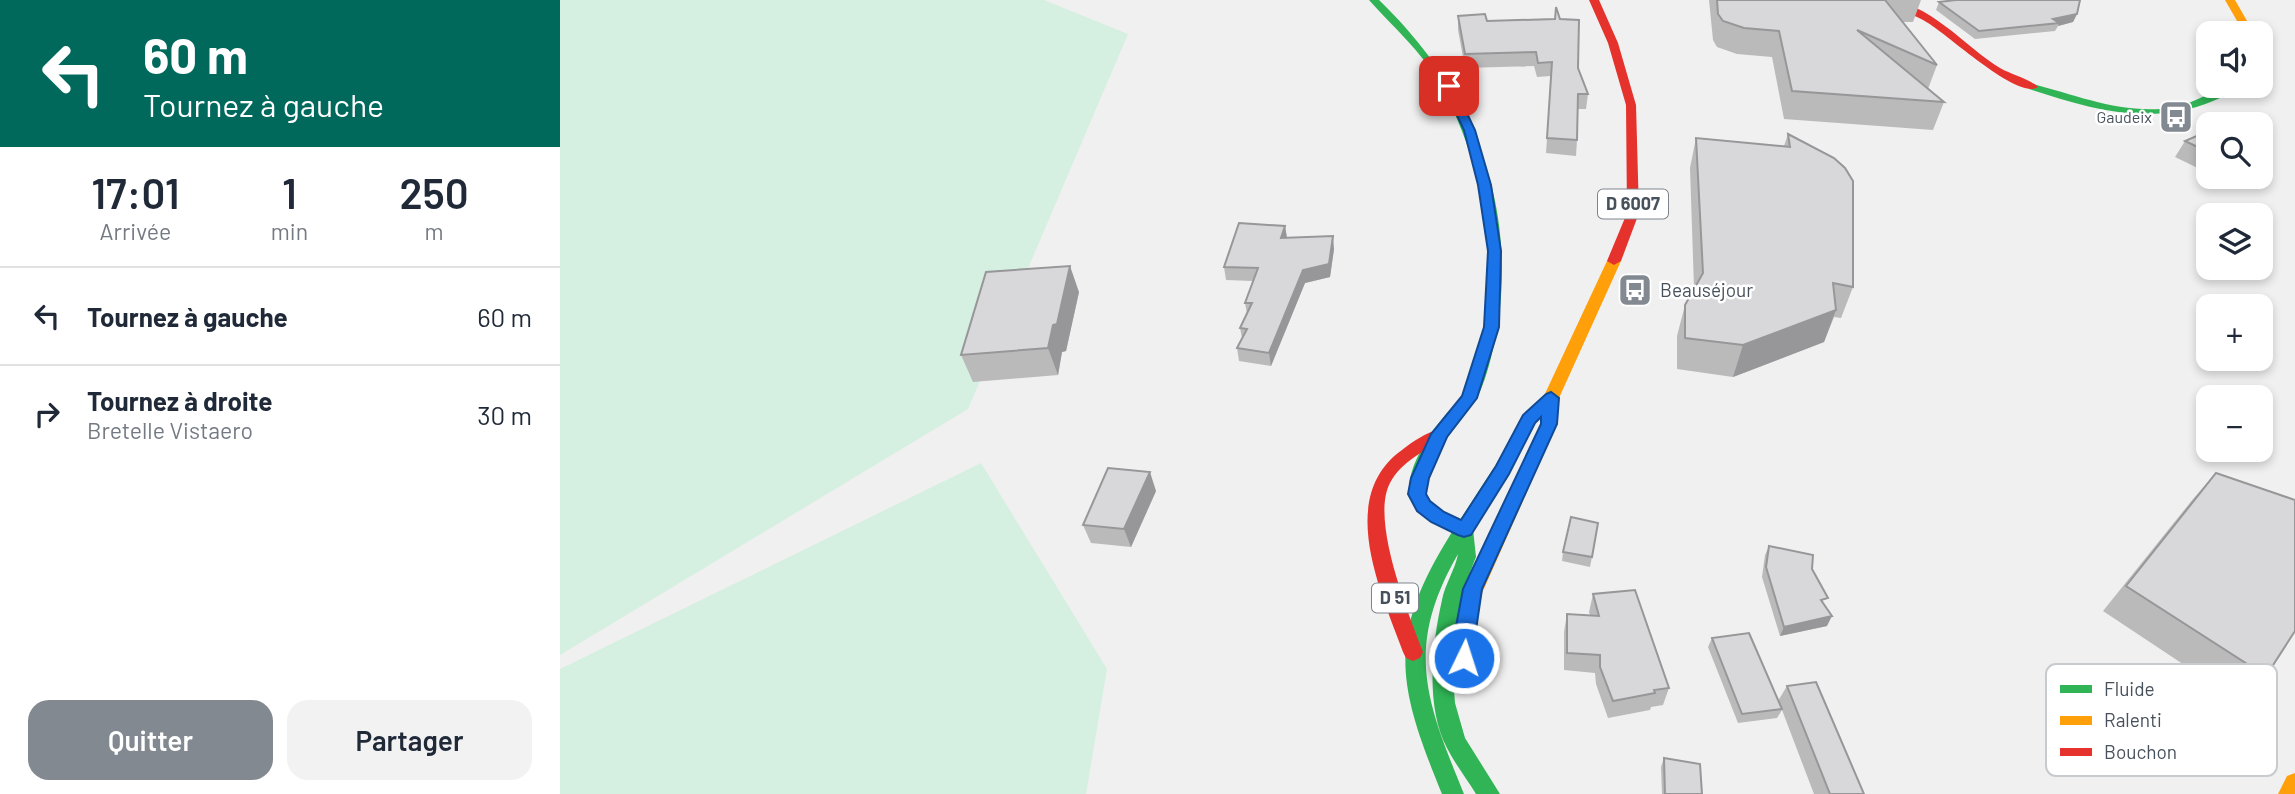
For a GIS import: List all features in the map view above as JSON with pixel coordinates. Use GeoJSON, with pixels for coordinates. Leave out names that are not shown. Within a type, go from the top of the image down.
{"type":"FeatureCollection","features":[{"type":"Feature","properties":{"kind":"main road","name":"D 51"},"geometry":{"type":"LineString","coordinates":[[1374,0],[1393,15],[1423,48],[1449,86],[1470,130],[1485,185],[1494,251],[1492,327],[1469,398],[1440,434],[1420,478],[1417,494],[1423,506],[1437,517],[1464,530]]}},
{"type":"Feature","properties":{"kind":"main road","name":"D 6007"},"geometry":{"type":"LineString","coordinates":[[1468,613],[1473,589],[1549,424],[1551,398],[1622,246],[1633,213],[1631,105],[1613,43],[1594,0]]}},
{"type":"Feature","properties":{"kind":"main road"},"geometry":{"type":"LineString","coordinates":[[1889,0],[1933,21],[1998,72],[2031,86],[2087,102],[2139,110],[2166,111],[2183,108],[2207,98]]}},
{"type":"Feature","properties":{"kind":"main road"},"geometry":{"type":"LineString","coordinates":[[2230,0],[2242,21]]}},
{"type":"Feature","properties":{"kind":"main road","name":"D 6007"},"geometry":{"type":"LineString","coordinates":[[1536,412],[1551,398]]}},
{"type":"Feature","properties":{"kind":"main road","name":"D 51"},"geometry":{"type":"LineString","coordinates":[[1414,654],[1403,625],[1380,541],[1375,516],[1377,490],[1392,468],[1409,451],[1440,434]]}},
{"type":"Feature","properties":{"kind":"main road"},"geometry":{"type":"LineString","coordinates":[[1453,794],[1419,692],[1414,654],[1422,610],[1441,570],[1503,470],[1518,440]]}},
{"type":"Feature","properties":{"kind":"main road"},"geometry":{"type":"LineString","coordinates":[[1464,530],[1467,558],[1461,570],[1445,629],[1442,664],[1445,703],[1455,742],[1490,794]]}},
{"type":"Feature","properties":{"kind":"main road"},"geometry":{"type":"LineString","coordinates":[[1380,541],[1401,551]]}},
{"type":"Feature","properties":{"kind":"main road"},"geometry":{"type":"LineString","coordinates":[[1441,570],[1461,570],[1490,552]]}},
{"type":"Feature","properties":{"kind":"main road","name":"D 51"},"geometry":{"type":"LineString","coordinates":[[1422,561],[1441,570]]}},
{"type":"Feature","properties":{"kind":"main road"},"geometry":{"type":"LineString","coordinates":[[1478,747],[1490,794]]}},
{"type":"Feature","properties":{"kind":"main road"},"geometry":{"type":"LineString","coordinates":[[2289,794],[2295,785]]}},
{"type":"Feature","properties":{"kind":"green space"},"geometry":{"type":"Polygon","coordinates":[[[560,0],[1044,0],[1128,34],[968,409],[560,655],[560,0]]]}},
{"type":"Feature","properties":{"kind":"green space"},"geometry":{"type":"Polygon","coordinates":[[[981,463],[1107,669],[1086,794],[560,794],[560,669],[981,463]]]}},
{"type":"Feature","properties":{"kind":"building"},"geometry":{"type":"Polygon","coordinates":[[[1717,0],[1885,0],[1937,65],[1857,30],[1944,102],[1792,91],[1779,31],[1744,28],[1723,21],[1718,14],[1717,0]]]}},
{"type":"Feature","properties":{"kind":"building"},"geometry":{"type":"Polygon","coordinates":[[[2080,0],[2077,14],[2053,19],[2059,23],[1979,31],[1939,2],[2080,0]]]}},
{"type":"Feature","properties":{"kind":"building"},"geometry":{"type":"Polygon","coordinates":[[[1556,7],[1560,19],[1579,20],[1578,68],[1588,94],[1578,94],[1577,140],[1547,138],[1552,62],[1538,63],[1536,52],[1465,54],[1458,16],[1485,14],[1487,21],[1555,19],[1556,7]]]}},
{"type":"Feature","properties":{"kind":"building"},"geometry":{"type":"Polygon","coordinates":[[[1788,134],[1834,158],[1845,168],[1853,181],[1853,287],[1833,283],[1836,310],[1743,345],[1685,338],[1685,305],[1703,273],[1696,138],[1790,147],[1788,134]]]}},
{"type":"Feature","properties":{"kind":"building"},"geometry":{"type":"Polygon","coordinates":[[[2196,136],[2196,146],[2185,141],[2196,136]]]}},
{"type":"Feature","properties":{"kind":"building"},"geometry":{"type":"Polygon","coordinates":[[[1239,223],[1285,226],[1281,238],[1333,236],[1329,264],[1303,270],[1269,353],[1237,348],[1247,329],[1240,328],[1252,303],[1245,303],[1258,268],[1224,267],[1239,223]]]}},
{"type":"Feature","properties":{"kind":"building"},"geometry":{"type":"Polygon","coordinates":[[[1070,266],[1057,324],[1053,325],[1048,348],[961,355],[986,272],[1070,266]]]}},
{"type":"Feature","properties":{"kind":"building"},"geometry":{"type":"Polygon","coordinates":[[[1108,468],[1150,472],[1124,529],[1083,525],[1108,468]]]}},
{"type":"Feature","properties":{"kind":"building"},"geometry":{"type":"Polygon","coordinates":[[[2216,473],[2295,500],[2295,631],[2274,664],[2247,664],[2126,586],[2216,473]]]}},
{"type":"Feature","properties":{"kind":"building"},"geometry":{"type":"Polygon","coordinates":[[[1571,517],[1598,523],[1592,557],[1563,552],[1571,517]]]}},
{"type":"Feature","properties":{"kind":"building"},"geometry":{"type":"Polygon","coordinates":[[[1769,546],[1813,555],[1812,569],[1828,598],[1821,600],[1832,616],[1784,627],[1766,567],[1769,546]]]}},
{"type":"Feature","properties":{"kind":"building"},"geometry":{"type":"Polygon","coordinates":[[[1635,590],[1669,688],[1613,701],[1600,667],[1600,655],[1567,653],[1567,614],[1599,616],[1593,594],[1635,590]]]}},
{"type":"Feature","properties":{"kind":"building"},"geometry":{"type":"Polygon","coordinates":[[[1749,633],[1782,709],[1742,714],[1712,638],[1749,633]]]}},
{"type":"Feature","properties":{"kind":"building"},"geometry":{"type":"Polygon","coordinates":[[[1816,682],[1864,794],[1830,794],[1787,686],[1816,682]]]}},
{"type":"Feature","properties":{"kind":"building"},"geometry":{"type":"Polygon","coordinates":[[[1664,758],[1700,764],[1702,794],[1665,794],[1664,758]]]}},
{"type":"Feature","properties":{"kind":"traffic: fast"},"geometry":{"type":"LineString","coordinates":[[1374,0],[1428,59],[1462,116],[1477,154],[1493,234],[1494,275],[1484,355],[1471,393],[1440,434],[1427,458],[1418,491],[1419,499],[1428,511],[1464,530],[1467,557],[1453,593],[1445,629],[1442,664],[1445,703],[1455,742],[1489,794]]}},
{"type":"Feature","properties":{"kind":"traffic: fast"},"geometry":{"type":"LineString","coordinates":[[2033,87],[2103,107],[2140,112],[2176,110],[2211,98]]}},
{"type":"Feature","properties":{"kind":"traffic: fast"},"geometry":{"type":"LineString","coordinates":[[1453,794],[1427,726],[1418,691],[1414,656],[1417,630],[1424,603],[1436,577],[1510,456]]}},
{"type":"Feature","properties":{"kind":"traffic: slow"},"geometry":{"type":"LineString","coordinates":[[2230,0],[2242,21]]}},
{"type":"Feature","properties":{"kind":"traffic: slow"},"geometry":{"type":"LineString","coordinates":[[1472,594],[1549,424],[1551,398],[1614,261]]}},
{"type":"Feature","properties":{"kind":"traffic: slow"},"geometry":{"type":"LineString","coordinates":[[2289,794],[2295,784]]}},
{"type":"Feature","properties":{"kind":"traffic: jam"},"geometry":{"type":"LineString","coordinates":[[1594,0],[1613,43],[1631,105],[1633,213],[1614,261]]}},
{"type":"Feature","properties":{"kind":"traffic: jam"},"geometry":{"type":"LineString","coordinates":[[1889,0],[1932,21],[1996,70],[2033,87]]}},
{"type":"Feature","properties":{"kind":"traffic: jam"},"geometry":{"type":"LineString","coordinates":[[1413,652],[1380,547],[1376,504],[1383,479],[1396,463],[1412,450],[1439,435]]}},
{"type":"Feature","properties":{"kind":"place","name":"Gaudeix"},"geometry":{"type":"Point","coordinates":[2176,117]}},
{"type":"Feature","properties":{"kind":"place","name":"Beauséjour"},"geometry":{"type":"Point","coordinates":[1635,290]}},
{"type":"Feature","properties":{"kind":"route"},"geometry":{"type":"LineString","coordinates":[[1449,86],[1470,130],[1485,185],[1494,251],[1492,327],[1469,398],[1440,434],[1420,478],[1417,494],[1423,506],[1437,517],[1464,530],[1503,470],[1528,419],[1551,398],[1549,424],[1473,589],[1464,637],[1464,658]]}}]}
